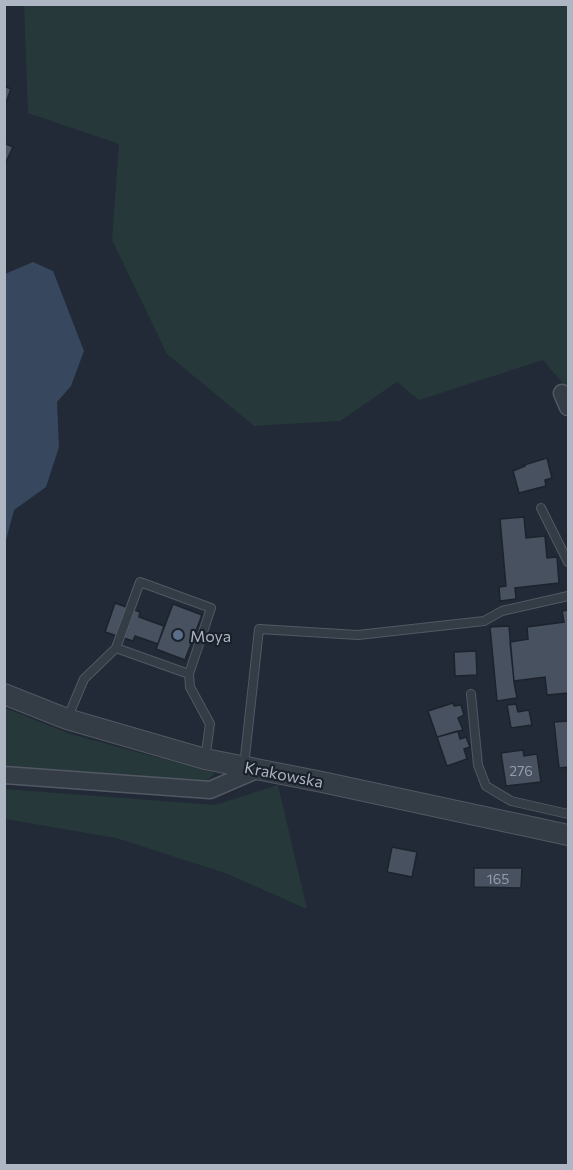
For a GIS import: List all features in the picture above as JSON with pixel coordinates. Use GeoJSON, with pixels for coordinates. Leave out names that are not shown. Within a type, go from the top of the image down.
{"type":"FeatureCollection","features":[{"type":"Feature","properties":{"kind":"street","name":"Krakowska"},"geometry":{"type":"LineString","coordinates":[[4,694],[67,718],[205,759],[568,835]]}},
{"type":"Feature","properties":{"kind":"street"},"geometry":{"type":"LineString","coordinates":[[4,775],[210,789],[252,768]]}},
{"type":"Feature","properties":{"kind":"lane"},"geometry":{"type":"LineString","coordinates":[[541,508],[568,562]]}},
{"type":"Feature","properties":{"kind":"lane"},"geometry":{"type":"LineString","coordinates":[[67,718],[84,679],[116,648],[140,582],[211,608],[189,674],[190,687],[210,724],[205,759]]}},
{"type":"Feature","properties":{"kind":"lane"},"geometry":{"type":"LineString","coordinates":[[252,768],[259,629],[358,635],[484,621],[502,611],[568,596]]}},
{"type":"Feature","properties":{"kind":"lane"},"geometry":{"type":"LineString","coordinates":[[116,648],[189,674]]}},
{"type":"Feature","properties":{"kind":"lane"},"geometry":{"type":"LineString","coordinates":[[471,694],[477,765],[486,786],[511,801],[568,814]]}},
{"type":"Feature","properties":{"kind":"shaded area"},"geometry":{"type":"Polygon","coordinates":[[[24,5],[568,5],[568,387],[543,360],[419,400],[397,382],[340,421],[254,426],[167,354],[112,240],[119,144],[28,113],[24,5]]]}},
{"type":"Feature","properties":{"kind":"shaded area"},"geometry":{"type":"Polygon","coordinates":[[[5,708],[70,734],[215,773],[207,781],[5,766],[5,708]]]}},
{"type":"Feature","properties":{"kind":"shaded area"},"geometry":{"type":"Polygon","coordinates":[[[278,785],[307,909],[225,873],[116,838],[5,819],[5,789],[215,805],[278,785]]]}},
{"type":"Feature","properties":{"kind":"water"},"geometry":{"type":"Polygon","coordinates":[[[33,262],[53,271],[84,351],[71,386],[57,402],[59,447],[46,487],[14,510],[5,544],[5,274],[33,262]]]}},
{"type":"Feature","properties":{"kind":"building"},"geometry":{"type":"Polygon","coordinates":[[[4,86],[11,89],[5,105],[4,105],[4,86]]]}},
{"type":"Feature","properties":{"kind":"building"},"geometry":{"type":"Polygon","coordinates":[[[4,143],[13,147],[4,166],[4,143]]]}},
{"type":"Feature","properties":{"kind":"building"},"geometry":{"type":"Polygon","coordinates":[[[547,458],[552,478],[545,480],[546,486],[519,493],[513,471],[547,458]]]}},
{"type":"Feature","properties":{"kind":"building"},"geometry":{"type":"Polygon","coordinates":[[[524,517],[526,538],[545,536],[547,558],[557,557],[559,583],[515,588],[516,599],[500,601],[499,587],[506,586],[500,519],[524,517]]]}},
{"type":"Feature","properties":{"kind":"building"},"geometry":{"type":"Polygon","coordinates":[[[115,603],[140,612],[139,617],[164,626],[158,644],[135,636],[133,641],[105,632],[115,603]]]}},
{"type":"Feature","properties":{"kind":"building","name":"Moya"},"geometry":{"type":"Polygon","coordinates":[[[173,604],[202,615],[185,660],[156,649],[173,604]]]}},
{"type":"Feature","properties":{"kind":"building"},"geometry":{"type":"Polygon","coordinates":[[[568,610],[568,693],[547,695],[545,677],[514,681],[510,642],[528,639],[527,627],[564,622],[562,611],[568,610]]]}},
{"type":"Feature","properties":{"kind":"building"},"geometry":{"type":"Polygon","coordinates":[[[509,626],[517,698],[497,701],[490,627],[509,626]]]}},
{"type":"Feature","properties":{"kind":"building"},"geometry":{"type":"Polygon","coordinates":[[[476,651],[477,675],[455,676],[454,652],[476,651]]]}},
{"type":"Feature","properties":{"kind":"building"},"geometry":{"type":"Polygon","coordinates":[[[453,703],[454,706],[461,705],[464,715],[458,718],[463,730],[437,737],[428,711],[453,703]]]}},
{"type":"Feature","properties":{"kind":"building"},"geometry":{"type":"Polygon","coordinates":[[[516,704],[518,712],[529,710],[532,725],[511,728],[507,705],[516,704]]]}},
{"type":"Feature","properties":{"kind":"building"},"geometry":{"type":"Polygon","coordinates":[[[568,721],[568,767],[559,768],[554,722],[568,721]]]}},
{"type":"Feature","properties":{"kind":"building"},"geometry":{"type":"Polygon","coordinates":[[[458,731],[460,739],[466,737],[470,747],[464,749],[467,759],[447,766],[437,737],[458,731]]]}},
{"type":"Feature","properties":{"kind":"building"},"geometry":{"type":"Polygon","coordinates":[[[523,750],[524,756],[537,754],[541,782],[506,786],[501,753],[523,750]]]}},
{"type":"Feature","properties":{"kind":"building"},"geometry":{"type":"Polygon","coordinates":[[[392,847],[417,852],[412,877],[387,872],[392,847]]]}},
{"type":"Feature","properties":{"kind":"building"},"geometry":{"type":"Polygon","coordinates":[[[474,868],[522,868],[521,888],[474,887],[474,868]]]}},
{"type":"Feature","properties":{"kind":"place","name":"Moya"},"geometry":{"type":"Point","coordinates":[178,635]}}]}
